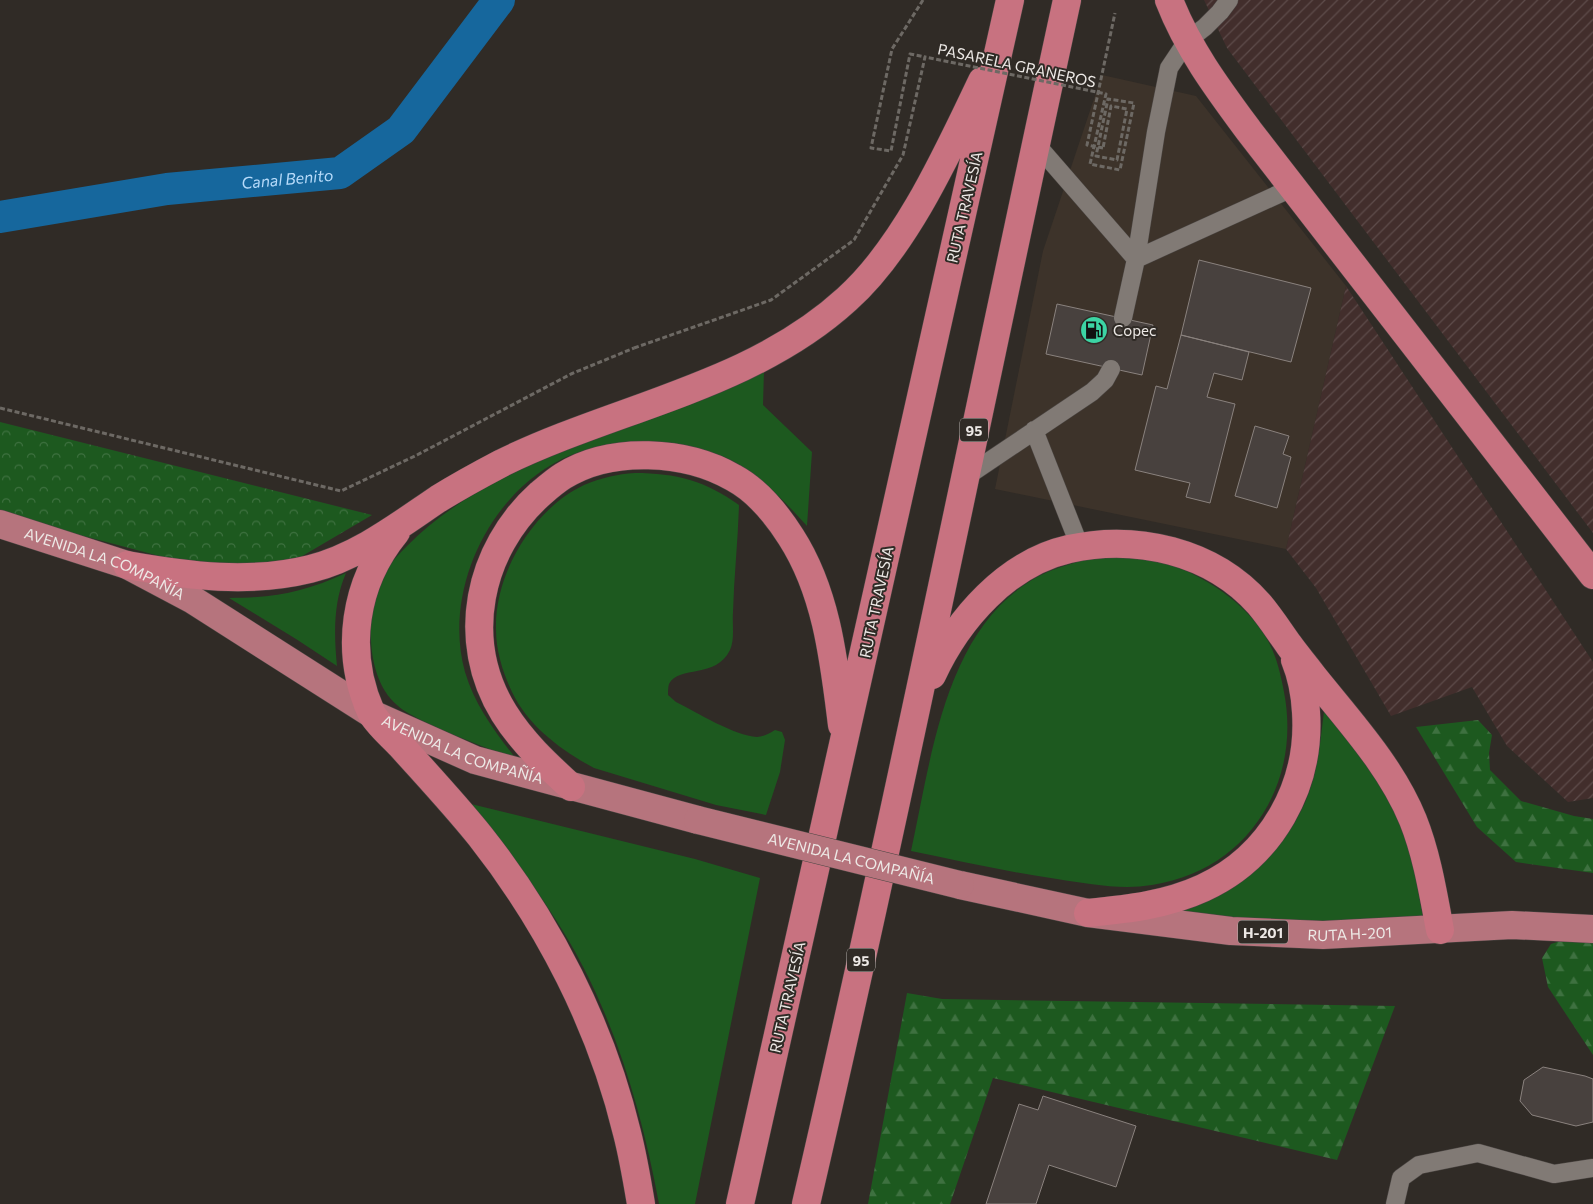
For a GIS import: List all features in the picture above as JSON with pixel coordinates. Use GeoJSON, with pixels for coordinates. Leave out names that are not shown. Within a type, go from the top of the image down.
{"type":"FeatureCollection","features":[{"type":"Feature","properties":{"kind":"highway","name":"RUTA TRAVESÍA"},"geometry":{"type":"LineString","coordinates":[[740,1204],[1010,0]]}},
{"type":"Feature","properties":{"kind":"highway","name":"95"},"geometry":{"type":"LineString","coordinates":[[806,1204],[915,716],[1067,0]]}},
{"type":"Feature","properties":{"kind":"highway"},"geometry":{"type":"LineString","coordinates":[[1170,0],[1187,41],[1219,91],[1292,188],[1593,575]]}},
{"type":"Feature","properties":{"kind":"highway"},"geometry":{"type":"LineString","coordinates":[[127,565],[200,576],[260,578],[288,574],[334,562],[401,525],[440,498],[527,451],[746,366],[790,342],[827,317],[863,284],[900,233],[944,158],[1002,40]]}},
{"type":"Feature","properties":{"kind":"highway"},"geometry":{"type":"LineString","coordinates":[[571,787],[530,748],[507,718],[495,695],[487,676],[479,639],[481,603],[484,585],[497,549],[508,531],[532,502],[562,476],[597,461],[614,457],[636,454],[656,456],[702,464],[720,470],[736,478],[753,492],[780,521],[804,560],[820,604],[834,660],[844,744]]}},
{"type":"Feature","properties":{"kind":"highway"},"geometry":{"type":"LineString","coordinates":[[401,525],[385,545],[370,572],[358,611],[355,648],[358,668],[372,714],[480,837],[525,898],[544,930],[584,1007],[608,1070],[627,1132],[641,1204]]}},
{"type":"Feature","properties":{"kind":"highway"},"geometry":{"type":"LineString","coordinates":[[915,716],[934,672],[950,643],[979,606],[995,590],[1026,565],[1044,557],[1080,547],[1118,543],[1154,546],[1202,562],[1218,570],[1244,589],[1270,616],[1288,645],[1367,744],[1404,800],[1422,843],[1440,930]]}},
{"type":"Feature","properties":{"kind":"highway"},"geometry":{"type":"LineString","coordinates":[[1088,913],[1141,908],[1204,888],[1235,869],[1273,831],[1293,796],[1304,761],[1306,742],[1307,724],[1304,692],[1297,665],[1288,645]]}},
{"type":"Feature","properties":{"kind":"main road","name":"AVENIDA LA COMPAÑÍA"},"geometry":{"type":"LineString","coordinates":[[0,524],[127,565],[193,600],[372,714],[475,760],[698,820],[960,885]]}},
{"type":"Feature","properties":{"kind":"main road","name":"RUTA H-201"},"geometry":{"type":"LineString","coordinates":[[960,885],[1088,913],[1240,931],[1323,935],[1512,925],[1593,929]]}},
{"type":"Feature","properties":{"kind":"lane"},"geometry":{"type":"LineString","coordinates":[[1123,318],[1136,258],[1156,132],[1169,68],[1187,41],[1205,27],[1229,0]]}},
{"type":"Feature","properties":{"kind":"lane"},"geometry":{"type":"LineString","coordinates":[[1036,144],[1136,258]]}},
{"type":"Feature","properties":{"kind":"lane"},"geometry":{"type":"LineString","coordinates":[[1136,258],[1292,188]]}},
{"type":"Feature","properties":{"kind":"lane"},"geometry":{"type":"LineString","coordinates":[[964,478],[1092,392],[1105,380],[1111,369]]}},
{"type":"Feature","properties":{"kind":"lane"},"geometry":{"type":"LineString","coordinates":[[1034,430],[1080,547]]}},
{"type":"Feature","properties":{"kind":"lane"},"geometry":{"type":"LineString","coordinates":[[1395,1204],[1402,1178],[1419,1166],[1478,1153],[1554,1174],[1593,1168]]}},
{"type":"Feature","properties":{"kind":"path"},"geometry":{"type":"LineString","coordinates":[[922,0],[892,49],[871,148],[890,151],[910,54],[924,57]]}},
{"type":"Feature","properties":{"kind":"path","name":"PASARELA GRANEROS"},"geometry":{"type":"LineString","coordinates":[[0,408],[340,491],[417,455],[571,374],[634,348],[771,300],[854,240],[903,155],[924,57],[1106,94],[1090,164],[1120,170],[1134,103],[1108,99],[1096,156],[1117,160],[1127,110],[1111,106],[1103,148],[1087,145],[1115,13]]}},
{"type":"Feature","properties":{"kind":"shaded area"},"geometry":{"type":"Polygon","coordinates":[[[1204,0],[1593,0],[1593,533],[1227,48],[1204,0]]]}},
{"type":"Feature","properties":{"kind":"shaded area"},"geometry":{"type":"Polygon","coordinates":[[[1102,75],[1196,96],[1346,286],[1286,549],[995,489],[1043,251],[1102,75]]]}},
{"type":"Feature","properties":{"kind":"shaded area"},"geometry":{"type":"Polygon","coordinates":[[[1346,286],[1593,662],[1593,798],[1568,802],[1507,746],[1472,687],[1391,716],[1316,588],[1286,549],[1346,286]]]}},
{"type":"Feature","properties":{"kind":"green space"},"geometry":{"type":"Polygon","coordinates":[[[764,370],[763,405],[812,452],[807,526],[763,482],[744,467],[717,454],[682,447],[628,443],[605,445],[571,455],[543,470],[517,491],[496,517],[479,545],[467,576],[461,608],[460,640],[465,672],[469,684],[480,708],[517,760],[423,721],[403,710],[391,699],[381,684],[373,658],[371,614],[373,605],[377,588],[387,568],[430,525],[483,489],[542,460],[764,370]]]}},
{"type":"Feature","properties":{"kind":"green space"},"geometry":{"type":"Polygon","coordinates":[[[0,422],[372,515],[287,565],[205,568],[0,514],[0,422]]]}},
{"type":"Feature","properties":{"kind":"green space"},"geometry":{"type":"Polygon","coordinates":[[[650,473],[690,480],[715,490],[739,505],[732,646],[724,659],[716,665],[674,678],[669,684],[668,695],[676,702],[738,733],[757,737],[764,736],[775,730],[782,732],[785,740],[780,772],[766,815],[716,805],[594,768],[570,754],[537,727],[519,704],[506,677],[497,646],[497,609],[502,587],[520,546],[548,510],[565,496],[597,480],[615,475],[650,473]]]}},
{"type":"Feature","properties":{"kind":"green space"},"geometry":{"type":"Polygon","coordinates":[[[1123,556],[1155,560],[1190,573],[1223,592],[1238,604],[1267,638],[1281,676],[1287,726],[1284,759],[1275,790],[1260,818],[1240,842],[1215,862],[1186,876],[1152,885],[1117,887],[1081,883],[1002,870],[911,851],[936,735],[948,696],[963,659],[983,625],[1009,597],[1041,575],[1070,564],[1099,557],[1123,556]]]}},
{"type":"Feature","properties":{"kind":"green space"},"geometry":{"type":"Polygon","coordinates":[[[346,573],[337,607],[335,643],[337,666],[229,598],[260,597],[289,593],[317,585],[346,573]]]}},
{"type":"Feature","properties":{"kind":"green space"},"geometry":{"type":"Polygon","coordinates":[[[1324,711],[1328,711],[1362,758],[1392,807],[1410,851],[1423,917],[1308,923],[1171,913],[1205,901],[1240,883],[1254,872],[1279,846],[1299,816],[1312,783],[1318,757],[1324,711]]]}},
{"type":"Feature","properties":{"kind":"green space"},"geometry":{"type":"Polygon","coordinates":[[[1478,720],[1492,735],[1489,753],[1490,770],[1521,801],[1574,816],[1593,819],[1593,873],[1516,862],[1477,827],[1416,727],[1478,720]]]}},
{"type":"Feature","properties":{"kind":"green space"},"geometry":{"type":"Polygon","coordinates":[[[471,804],[695,859],[760,878],[695,1204],[659,1204],[652,1167],[633,1093],[608,1021],[593,986],[546,905],[515,860],[471,804]]]}},
{"type":"Feature","properties":{"kind":"green space"},"geometry":{"type":"Polygon","coordinates":[[[1570,938],[1593,940],[1593,1055],[1548,987],[1542,958],[1551,944],[1570,938]]]}},
{"type":"Feature","properties":{"kind":"green space"},"geometry":{"type":"Polygon","coordinates":[[[907,993],[942,999],[1395,1006],[1337,1160],[993,1078],[950,1204],[868,1204],[907,993]]]}},
{"type":"Feature","properties":{"kind":"building"},"geometry":{"type":"Polygon","coordinates":[[[1199,260],[1311,288],[1291,362],[1181,335],[1199,260]]]}},
{"type":"Feature","properties":{"kind":"building"},"geometry":{"type":"Polygon","coordinates":[[[1057,304],[1153,325],[1142,375],[1046,354],[1057,304]]]}},
{"type":"Feature","properties":{"kind":"building"},"geometry":{"type":"Polygon","coordinates":[[[1181,335],[1249,352],[1242,380],[1214,373],[1207,397],[1235,404],[1210,503],[1186,497],[1190,483],[1135,470],[1156,386],[1167,389],[1181,335]]]}},
{"type":"Feature","properties":{"kind":"building"},"geometry":{"type":"Polygon","coordinates":[[[1255,426],[1289,436],[1283,454],[1291,457],[1277,508],[1235,496],[1255,426]]]}},
{"type":"Feature","properties":{"kind":"building"},"geometry":{"type":"Polygon","coordinates":[[[1543,1067],[1593,1079],[1593,1122],[1576,1126],[1532,1115],[1520,1101],[1524,1080],[1543,1067]]]}},
{"type":"Feature","properties":{"kind":"building"},"geometry":{"type":"Polygon","coordinates":[[[1043,1096],[1136,1126],[1116,1187],[1049,1165],[1036,1204],[986,1204],[1019,1104],[1038,1110],[1043,1096]]]}},
{"type":"Feature","properties":{"kind":"waterway","name":"Canal Benito"},"geometry":{"type":"LineString","coordinates":[[0,217],[167,189],[340,173],[401,130],[499,0]]}},
{"type":"Feature","properties":{"kind":"place","name":"Copec"},"geometry":{"type":"Point","coordinates":[1094,330]}}]}
